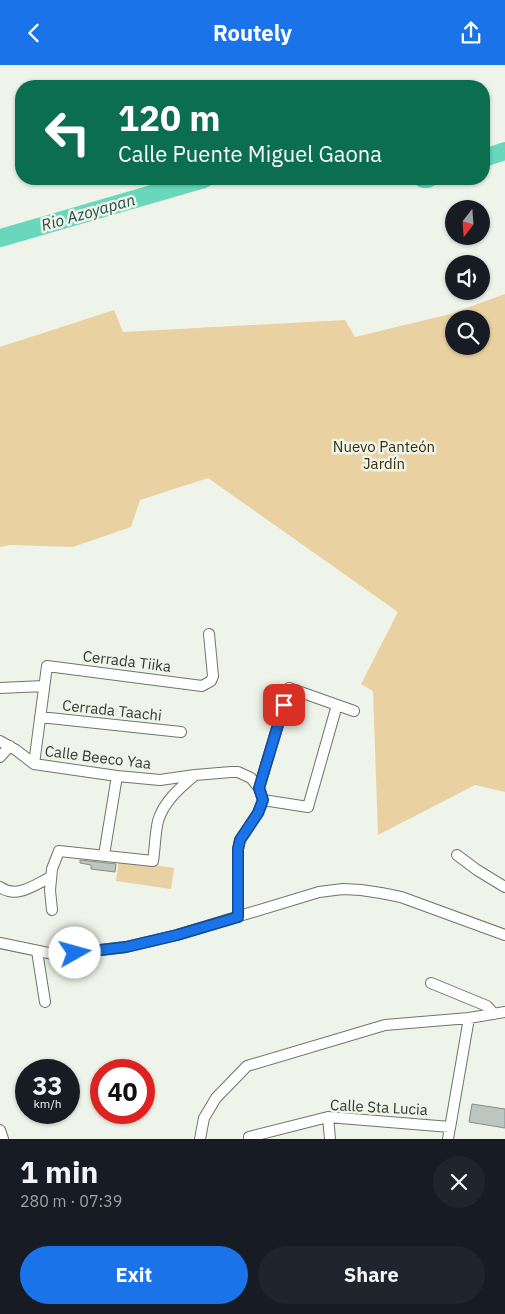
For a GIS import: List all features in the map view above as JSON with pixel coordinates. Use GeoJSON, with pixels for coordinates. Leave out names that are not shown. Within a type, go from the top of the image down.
{"type":"FeatureCollection","features":[{"type":"Feature","properties":{"kind":"street","name":"Cerrada Tiika"},"geometry":{"type":"LineString","coordinates":[[44,686],[47,666],[202,686],[211,681],[213,675],[209,634]]}},
{"type":"Feature","properties":{"kind":"street"},"geometry":{"type":"LineString","coordinates":[[0,688],[44,686],[34,764],[0,741]]}},
{"type":"Feature","properties":{"kind":"street"},"geometry":{"type":"LineString","coordinates":[[238,917],[238,849],[240,840],[258,813],[263,800],[259,788],[289,688],[354,711]]}},
{"type":"Feature","properties":{"kind":"street"},"geometry":{"type":"LineString","coordinates":[[263,800],[308,807],[338,705]]}},
{"type":"Feature","properties":{"kind":"street","name":"Cerrada Taachi"},"geometry":{"type":"LineString","coordinates":[[40,717],[181,732]]}},
{"type":"Feature","properties":{"kind":"street"},"geometry":{"type":"LineString","coordinates":[[0,757],[10,746]]}},
{"type":"Feature","properties":{"kind":"street","name":"Calle Beeco Yaa"},"geometry":{"type":"LineString","coordinates":[[34,764],[160,780],[231,772],[251,778],[259,788]]}},
{"type":"Feature","properties":{"kind":"street"},"geometry":{"type":"LineString","coordinates":[[52,910],[51,877],[59,851],[153,861],[158,823],[162,811],[168,801],[195,775]]}},
{"type":"Feature","properties":{"kind":"street"},"geometry":{"type":"LineString","coordinates":[[104,855],[117,776]]}},
{"type":"Feature","properties":{"kind":"street"},"geometry":{"type":"LineString","coordinates":[[457,855],[505,887]]}},
{"type":"Feature","properties":{"kind":"street"},"geometry":{"type":"LineString","coordinates":[[0,887],[6,892],[20,892],[51,877]]}},
{"type":"Feature","properties":{"kind":"street"},"geometry":{"type":"LineString","coordinates":[[0,943],[58,955],[126,947],[177,935],[319,892],[343,889],[362,890],[401,897],[505,935]]}},
{"type":"Feature","properties":{"kind":"street"},"geometry":{"type":"LineString","coordinates":[[37,951],[45,1002]]}},
{"type":"Feature","properties":{"kind":"street"},"geometry":{"type":"LineString","coordinates":[[431,983],[487,1005],[500,1013]]}},
{"type":"Feature","properties":{"kind":"street"},"geometry":{"type":"LineString","coordinates":[[200,1139],[204,1118],[216,1098],[248,1066],[385,1025],[469,1018],[500,1013]]}},
{"type":"Feature","properties":{"kind":"street"},"geometry":{"type":"LineString","coordinates":[[448,1139],[469,1018]]}},
{"type":"Feature","properties":{"kind":"street"},"geometry":{"type":"LineString","coordinates":[[328,1117],[330,1139]]}},
{"type":"Feature","properties":{"kind":"street","name":"Calle Sta Lucia"},"geometry":{"type":"LineString","coordinates":[[249,1138],[328,1117],[450,1127]]}},
{"type":"Feature","properties":{"kind":"street"},"geometry":{"type":"LineString","coordinates":[[0,1129],[3,1139]]}},
{"type":"Feature","properties":{"kind":"green space","name":"Nuevo Panteón Jardín"},"geometry":{"type":"Polygon","coordinates":[[[505,294],[505,792],[475,785],[378,835],[373,691],[361,684],[398,612],[208,478],[140,500],[131,527],[73,547],[10,545],[0,547],[0,347],[114,310],[123,332],[345,320],[355,337],[445,315],[445,355],[490,355],[490,310],[461,310],[505,294]]]}},
{"type":"Feature","properties":{"kind":"green space"},"geometry":{"type":"Polygon","coordinates":[[[119,860],[174,868],[171,889],[116,881],[119,860]]]}},
{"type":"Feature","properties":{"kind":"building"},"geometry":{"type":"Polygon","coordinates":[[[80,860],[116,864],[115,872],[91,869],[91,865],[80,863],[80,860]]]}},
{"type":"Feature","properties":{"kind":"building"},"geometry":{"type":"Polygon","coordinates":[[[472,1104],[505,1109],[505,1128],[469,1122],[472,1104]]]}},
{"type":"Feature","properties":{"kind":"waterway","name":"Rio Azoyapan"},"geometry":{"type":"LineString","coordinates":[[490,156],[505,151]]}},
{"type":"Feature","properties":{"kind":"waterway","name":"Rio Azoyapan"},"geometry":{"type":"LineString","coordinates":[[0,238],[183,185]]}},
{"type":"Feature","properties":{"kind":"route"},"geometry":{"type":"LineString","coordinates":[[75,953],[126,947],[177,935],[238,917],[238,849],[240,840],[258,813],[263,800],[259,788],[284,705]]}}]}
